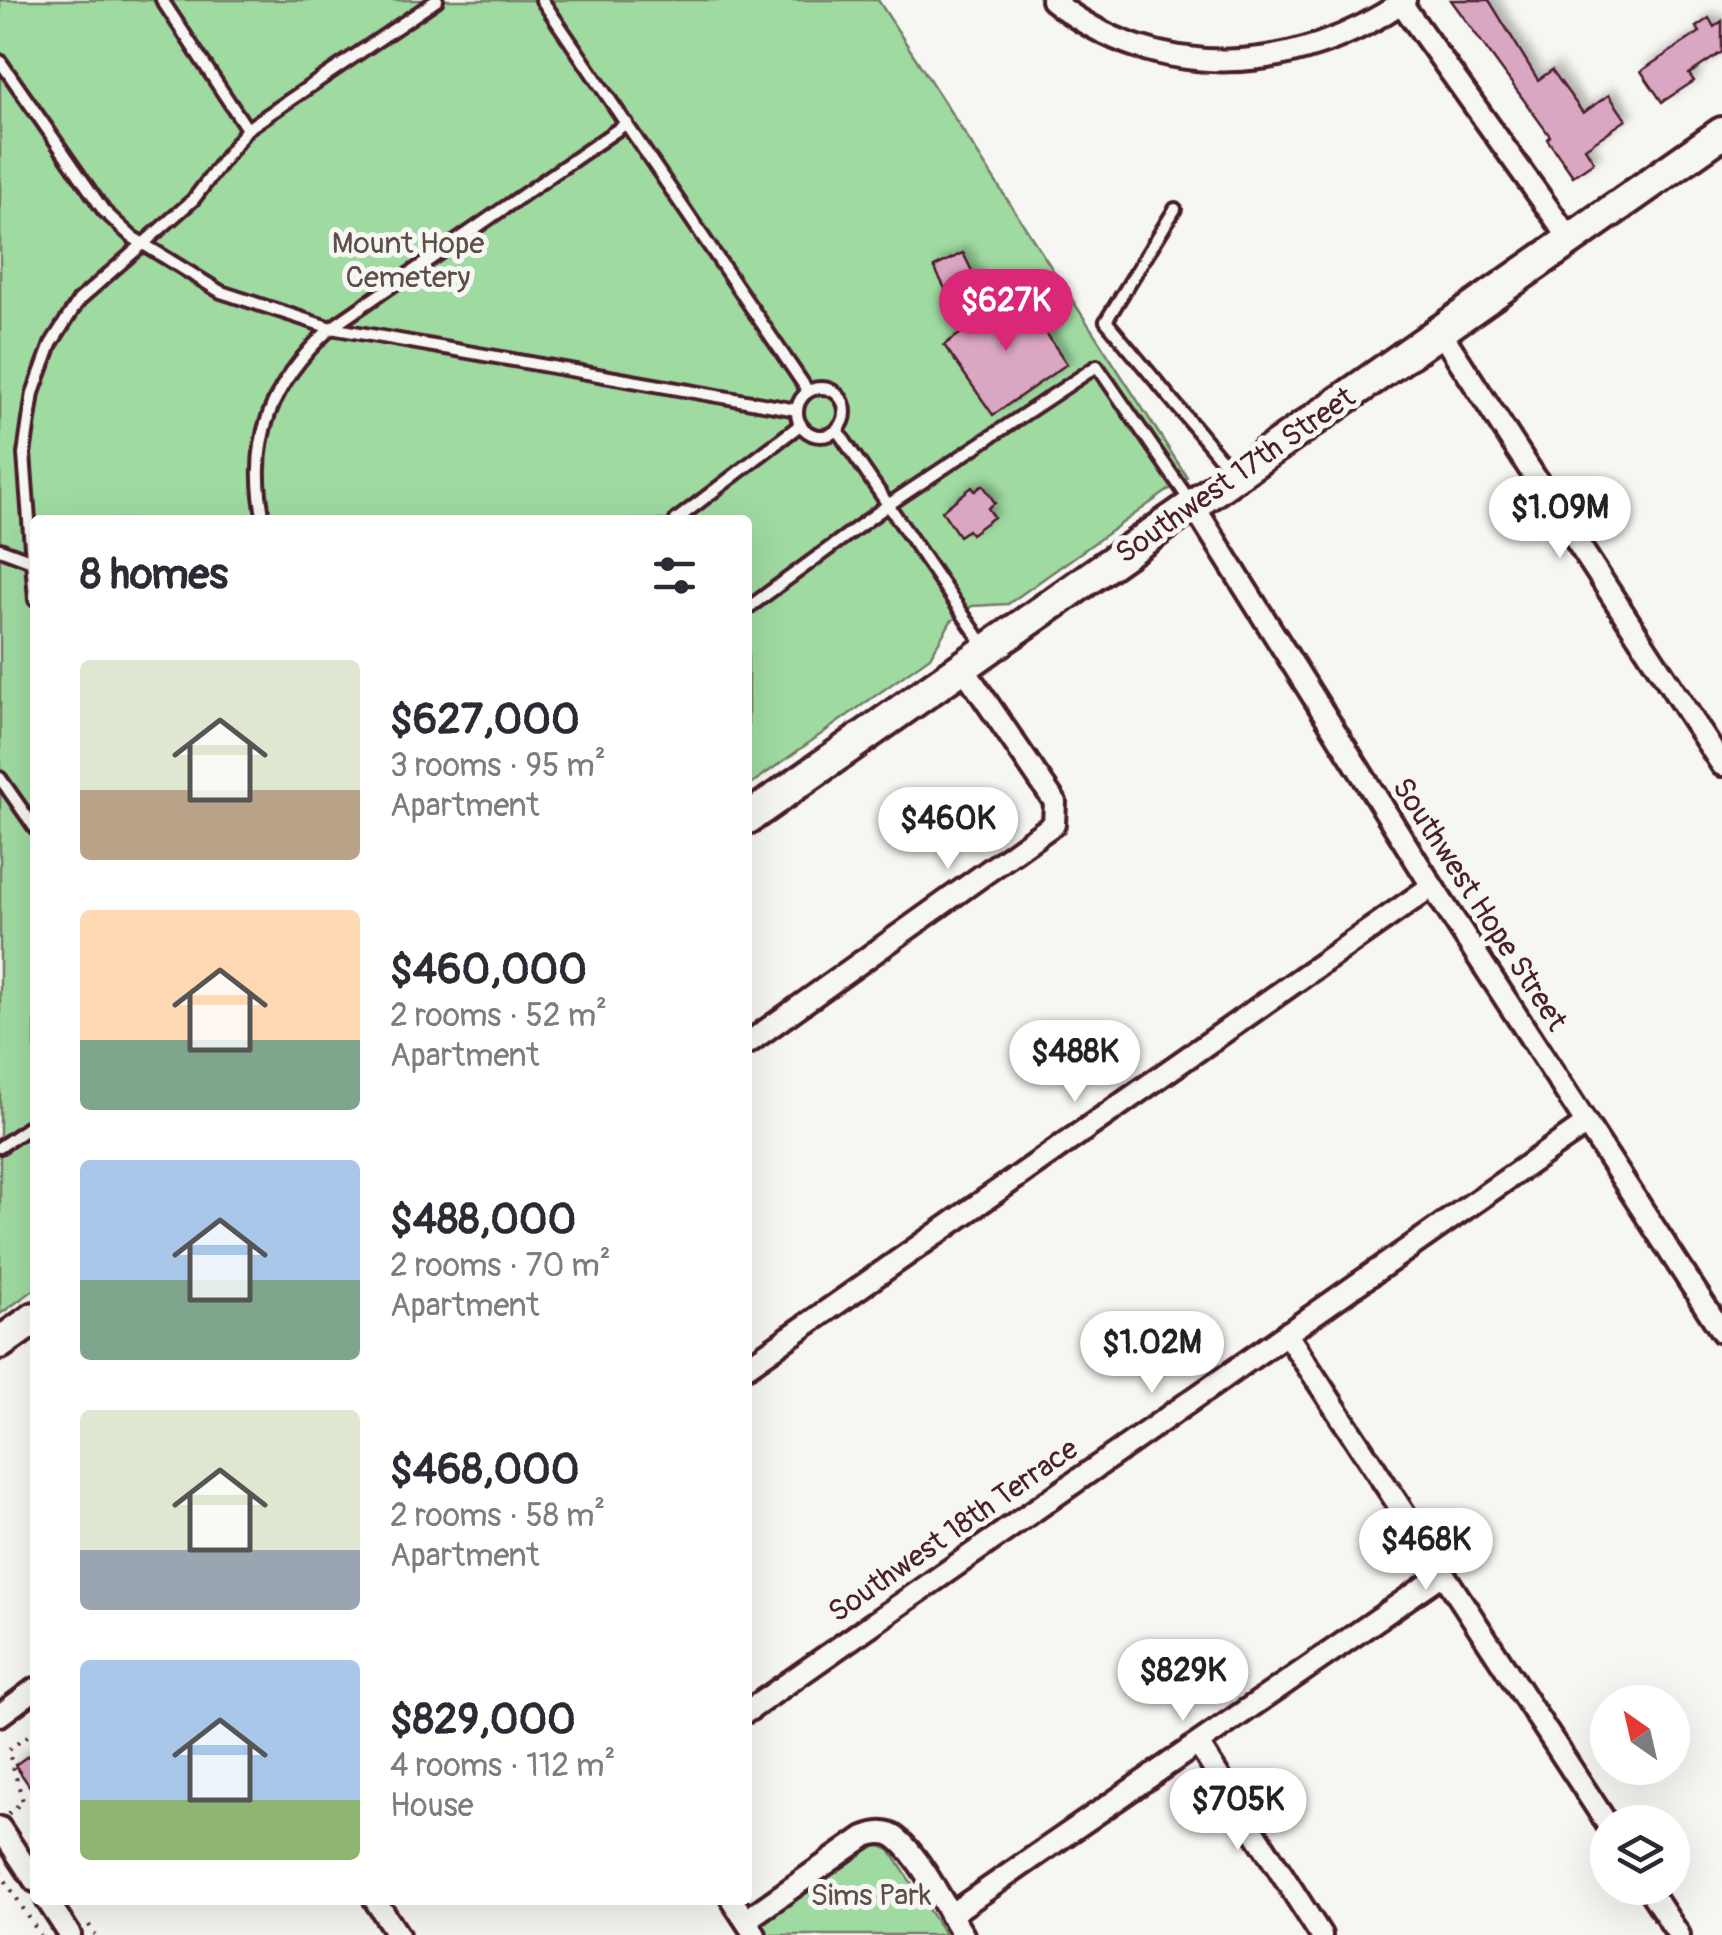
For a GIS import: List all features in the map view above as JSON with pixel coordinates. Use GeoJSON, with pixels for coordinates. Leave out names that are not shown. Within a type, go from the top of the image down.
{"type":"FeatureCollection","features":[{"type":"Feature","properties":{"kind":"main road","name":"Southwest 17th Street"},"geometry":{"type":"LineString","coordinates":[[752,815],[1722,133]]}},
{"type":"Feature","properties":{"kind":"main road"},"geometry":{"type":"LineString","coordinates":[[0,1343],[30,1322]]}},
{"type":"Feature","properties":{"kind":"street"},"geometry":{"type":"LineString","coordinates":[[1052,0],[1122,41],[1158,53],[1217,62],[1276,58],[1314,49],[1351,34],[1401,1],[1570,240]]}},
{"type":"Feature","properties":{"kind":"street"},"geometry":{"type":"LineString","coordinates":[[1440,331],[1722,764]]}},
{"type":"Feature","properties":{"kind":"street","name":"Southwest Hope Street"},"geometry":{"type":"LineString","coordinates":[[1193,506],[1432,886],[1722,1332]]}},
{"type":"Feature","properties":{"kind":"street"},"geometry":{"type":"LineString","coordinates":[[752,1040],[1054,824],[1055,802],[975,657]]}},
{"type":"Feature","properties":{"kind":"street"},"geometry":{"type":"LineString","coordinates":[[752,1363],[1432,886]]}},
{"type":"Feature","properties":{"kind":"street","name":"Southwest 18th Terrace"},"geometry":{"type":"LineString","coordinates":[[752,1708],[1586,1124]]}},
{"type":"Feature","properties":{"kind":"street"},"geometry":{"type":"LineString","coordinates":[[1286,1333],[1595,1805]]}},
{"type":"Feature","properties":{"kind":"street"},"geometry":{"type":"LineString","coordinates":[[950,1915],[1443,1574]]}},
{"type":"Feature","properties":{"kind":"street"},"geometry":{"type":"LineString","coordinates":[[0,1714],[30,1693]]}},
{"type":"Feature","properties":{"kind":"street"},"geometry":{"type":"LineString","coordinates":[[1198,1744],[1322,1935]]}},
{"type":"Feature","properties":{"kind":"street"},"geometry":{"type":"LineString","coordinates":[[4,1821],[30,1871]]}},
{"type":"Feature","properties":{"kind":"street"},"geometry":{"type":"LineString","coordinates":[[735,1905],[751,1928],[875,1832],[894,1836],[963,1935]]}},
{"type":"Feature","properties":{"kind":"street"},"geometry":{"type":"LineString","coordinates":[[50,1905],[70,1935]]}},
{"type":"Feature","properties":{"kind":"street"},"geometry":{"type":"LineString","coordinates":[[378,1905],[398,1935]]}},
{"type":"Feature","properties":{"kind":"street"},"geometry":{"type":"LineString","coordinates":[[1659,1905],[1679,1935]]}},
{"type":"Feature","properties":{"kind":"lane"},"geometry":{"type":"LineString","coordinates":[[162,0],[247,129]]}},
{"type":"Feature","properties":{"kind":"lane"},"geometry":{"type":"LineString","coordinates":[[30,538],[24,474],[32,393],[52,344],[79,300],[194,200],[247,129],[437,0]]}},
{"type":"Feature","properties":{"kind":"lane"},"geometry":{"type":"LineString","coordinates":[[542,0],[808,390]]}},
{"type":"Feature","properties":{"kind":"lane"},"geometry":{"type":"LineString","coordinates":[[0,61],[104,211],[142,244],[221,292],[331,328],[796,410]]}},
{"type":"Feature","properties":{"kind":"lane"},"geometry":{"type":"LineString","coordinates":[[264,515],[262,440],[269,413],[295,361],[331,328],[628,124]]}},
{"type":"Feature","properties":{"kind":"lane"},"geometry":{"type":"LineString","coordinates":[[1175,210],[1106,321],[1235,476]]}},
{"type":"Feature","properties":{"kind":"lane"},"geometry":{"type":"LineString","coordinates":[[752,605],[888,506],[1098,366],[1193,506]]}},
{"type":"Feature","properties":{"kind":"lane"},"geometry":{"type":"LineString","coordinates":[[824,387],[842,400],[845,416],[837,430],[813,435],[800,424],[796,410],[808,390],[824,387]]}},
{"type":"Feature","properties":{"kind":"lane"},"geometry":{"type":"LineString","coordinates":[[682,515],[800,424]]}},
{"type":"Feature","properties":{"kind":"lane"},"geometry":{"type":"LineString","coordinates":[[837,430],[888,506],[975,657]]}},
{"type":"Feature","properties":{"kind":"lane"},"geometry":{"type":"LineString","coordinates":[[0,549],[30,560]]}},
{"type":"Feature","properties":{"kind":"lane"},"geometry":{"type":"LineString","coordinates":[[0,778],[30,821]]}},
{"type":"Feature","properties":{"kind":"lane"},"geometry":{"type":"LineString","coordinates":[[0,1147],[30,1126]]}},
{"type":"Feature","properties":{"kind":"path"},"geometry":{"type":"LineString","coordinates":[[4,1821],[23,1801],[8,1750],[30,1735]]}},
{"type":"Feature","properties":{"kind":"path"},"geometry":{"type":"LineString","coordinates":[[0,1872],[40,1935]]}},
{"type":"Feature","properties":{"kind":"green space","name":"Mount Hope Cemetery"},"geometry":{"type":"Polygon","coordinates":[[[0,0],[878,0],[1187,477],[1008,604],[972,606],[951,621],[930,657],[752,783],[752,515],[30,515],[30,1293],[0,1314],[0,0]]]}},
{"type":"Feature","properties":{"kind":"green space","name":"Sims Park"},"geometry":{"type":"Polygon","coordinates":[[[873,1843],[890,1850],[945,1935],[768,1935],[763,1924],[769,1917],[873,1843]]]}},
{"type":"Feature","properties":{"kind":"building"},"geometry":{"type":"Polygon","coordinates":[[[1451,0],[1489,0],[1538,80],[1552,70],[1583,113],[1609,95],[1626,120],[1585,148],[1594,162],[1573,176],[1547,139],[1550,136],[1451,0]]]}},
{"type":"Feature","properties":{"kind":"building"},"geometry":{"type":"Polygon","coordinates":[[[1709,18],[1714,27],[1722,21],[1722,52],[1689,74],[1694,81],[1662,102],[1641,71],[1700,32],[1696,27],[1709,18]]]}},
{"type":"Feature","properties":{"kind":"building"},"geometry":{"type":"Polygon","coordinates":[[[963,253],[980,287],[952,302],[934,267],[963,253]]]}},
{"type":"Feature","properties":{"kind":"building"},"geometry":{"type":"Polygon","coordinates":[[[1019,293],[1067,364],[993,415],[944,345],[1019,293]]]}},
{"type":"Feature","properties":{"kind":"building"},"geometry":{"type":"Polygon","coordinates":[[[983,485],[995,503],[988,508],[994,517],[971,534],[968,530],[959,536],[942,511],[972,487],[975,491],[983,485]]]}},
{"type":"Feature","properties":{"kind":"building"},"geometry":{"type":"Polygon","coordinates":[[[30,1754],[30,1787],[15,1765],[30,1754]]]}}]}
